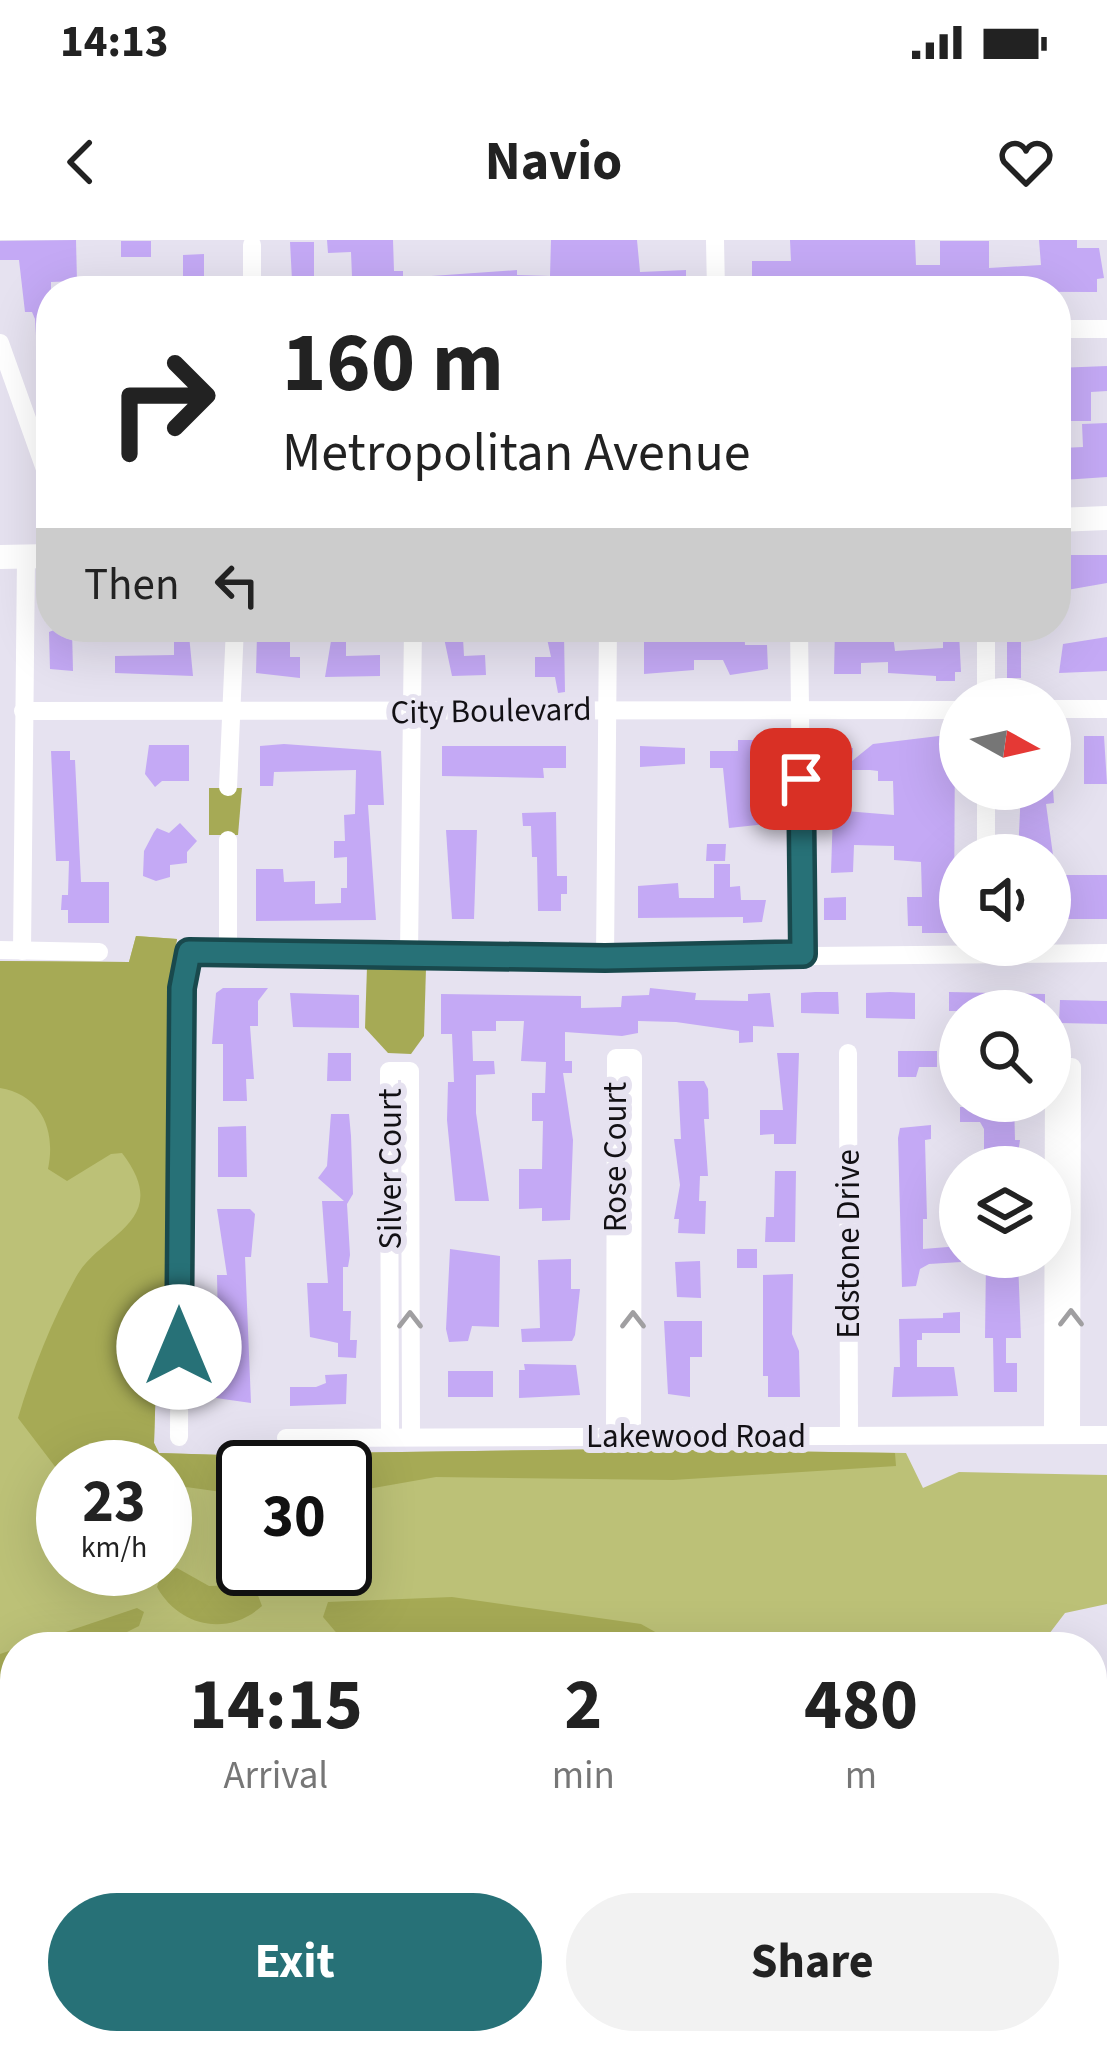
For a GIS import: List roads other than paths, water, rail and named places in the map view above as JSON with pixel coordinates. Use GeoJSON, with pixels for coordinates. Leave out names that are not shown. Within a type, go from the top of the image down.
{"type":"FeatureCollection","features":[{"type":"Feature","properties":{"kind":"street"},"geometry":{"type":"LineString","coordinates":[[715,240],[716,276]]}},
{"type":"Feature","properties":{"kind":"street"},"geometry":{"type":"LineString","coordinates":[[252,245],[252,276]]}},
{"type":"Feature","properties":{"kind":"street"},"geometry":{"type":"LineString","coordinates":[[1071,329],[1107,328]]}},
{"type":"Feature","properties":{"kind":"street"},"geometry":{"type":"LineString","coordinates":[[0,344],[36,444]]}},
{"type":"Feature","properties":{"kind":"street"},"geometry":{"type":"LineString","coordinates":[[1071,519],[1107,518]]}},
{"type":"Feature","properties":{"kind":"street"},"geometry":{"type":"LineString","coordinates":[[22,951],[26,557]]}},
{"type":"Feature","properties":{"kind":"street"},"geometry":{"type":"LineString","coordinates":[[228,787],[234,642]]}},
{"type":"Feature","properties":{"kind":"street"},"geometry":{"type":"LineString","coordinates":[[410,954],[413,642]]}},
{"type":"Feature","properties":{"kind":"street"},"geometry":{"type":"LineString","coordinates":[[605,958],[608,642]]}},
{"type":"Feature","properties":{"kind":"street"},"geometry":{"type":"LineString","coordinates":[[799,642],[803,954]]}},
{"type":"Feature","properties":{"kind":"street"},"geometry":{"type":"LineString","coordinates":[[986,642],[986,678]]}},
{"type":"Feature","properties":{"kind":"street"},"geometry":{"type":"LineString","coordinates":[[1071,709],[1107,709]]}},
{"type":"Feature","properties":{"kind":"street","name":"City Boulevard"},"geometry":{"type":"LineString","coordinates":[[22,711],[939,710]]}},
{"type":"Feature","properties":{"kind":"street"},"geometry":{"type":"LineString","coordinates":[[228,840],[228,952]]}},
{"type":"Feature","properties":{"kind":"street"},"geometry":{"type":"LineString","coordinates":[[0,950],[98,952]]}},
{"type":"Feature","properties":{"kind":"street"},"geometry":{"type":"LineString","coordinates":[[179,1437],[182,988],[189,952],[605,958],[939,950]]}},
{"type":"Feature","properties":{"kind":"street"},"geometry":{"type":"LineString","coordinates":[[1071,952],[1107,953]]}},
{"type":"Feature","properties":{"kind":"street","name":"Edstone Drive"},"geometry":{"type":"LineString","coordinates":[[848,1053],[849,1436]]}},
{"type":"Feature","properties":{"kind":"street","name":"Rose Court"},"geometry":{"type":"LineString","coordinates":[[616,1058],[633,1058],[624,1437],[616,1058]]}},
{"type":"Feature","properties":{"kind":"street"},"geometry":{"type":"LineString","coordinates":[[1072,1066],[1062,1435],[1054,1067],[1072,1066]]}},
{"type":"Feature","properties":{"kind":"street","name":"Silver Court"},"geometry":{"type":"LineString","coordinates":[[390,1437],[389,1071],[410,1071],[410,1437]]}},
{"type":"Feature","properties":{"kind":"street","name":"Lakewood Road"},"geometry":{"type":"LineString","coordinates":[[286,1438],[1107,1435]]}}]}
